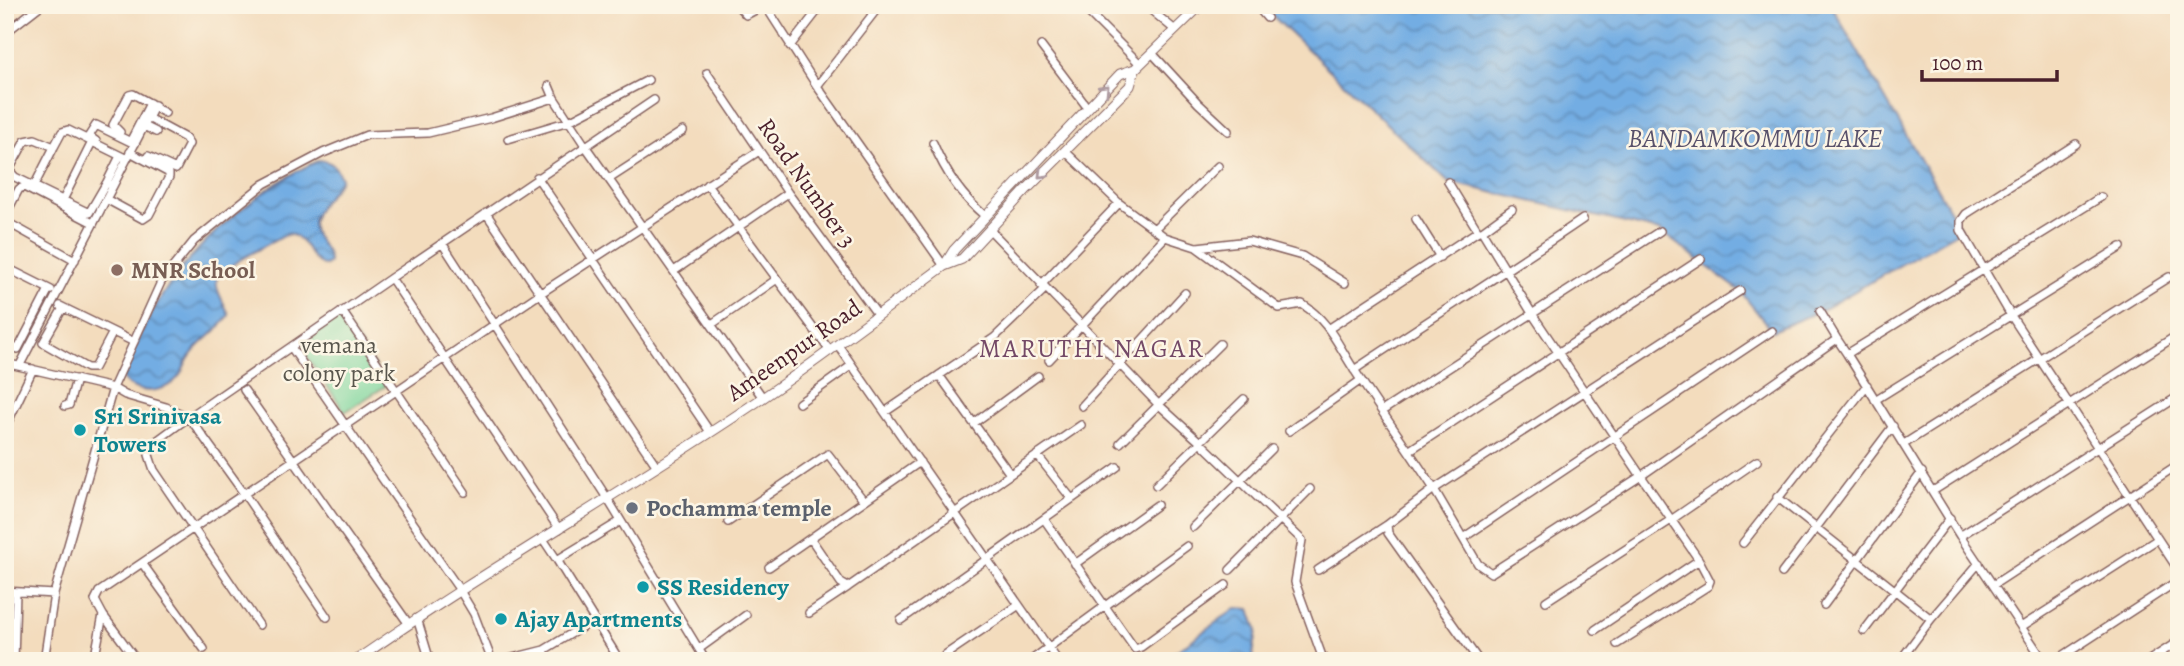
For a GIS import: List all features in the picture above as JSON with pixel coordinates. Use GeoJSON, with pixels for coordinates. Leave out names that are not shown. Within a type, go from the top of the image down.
{"type":"FeatureCollection","features":[{"type":"Feature","properties":{"kind":"street"},"geometry":{"type":"LineString","coordinates":[[5,33],[41,5]]}},
{"type":"Feature","properties":{"kind":"street"},"geometry":{"type":"LineString","coordinates":[[737,5],[746,15],[765,5],[790,47],[944,266],[962,258],[1130,86],[1138,67],[1081,5]]}},
{"type":"Feature","properties":{"kind":"street"},"geometry":{"type":"LineString","coordinates":[[790,47],[822,5]]}},
{"type":"Feature","properties":{"kind":"street"},"geometry":{"type":"LineString","coordinates":[[817,86],[880,5]]}},
{"type":"Feature","properties":{"kind":"street"},"geometry":{"type":"LineString","coordinates":[[1145,5],[1175,30]]}},
{"type":"Feature","properties":{"kind":"street","name":"Ameenpur Road"},"geometry":{"type":"LineString","coordinates":[[355,661],[459,589],[559,529],[763,398],[944,266],[954,250],[1084,110],[1120,74],[1138,67],[1201,5]]}},
{"type":"Feature","properties":{"kind":"street"},"geometry":{"type":"LineString","coordinates":[[1256,5],[1267,18]]}},
{"type":"Feature","properties":{"kind":"street"},"geometry":{"type":"LineString","coordinates":[[1041,46],[1091,124]]}},
{"type":"Feature","properties":{"kind":"street"},"geometry":{"type":"LineString","coordinates":[[1152,53],[1228,131]]}},
{"type":"Feature","properties":{"kind":"street","name":"Road Number 3"},"geometry":{"type":"LineString","coordinates":[[706,73],[788,193],[877,314]]}},
{"type":"Feature","properties":{"kind":"street"},"geometry":{"type":"LineString","coordinates":[[508,139],[569,121],[648,80]]}},
{"type":"Feature","properties":{"kind":"street"},"geometry":{"type":"LineString","coordinates":[[549,86],[586,147],[763,398]]}},
{"type":"Feature","properties":{"kind":"street"},"geometry":{"type":"LineString","coordinates":[[130,149],[113,128],[113,124],[130,94],[165,113]]}},
{"type":"Feature","properties":{"kind":"street"},"geometry":{"type":"LineString","coordinates":[[44,661],[54,594],[113,388],[161,282],[194,242],[264,184],[323,153],[367,135],[428,133],[491,118],[554,98]]}},
{"type":"Feature","properties":{"kind":"street"},"geometry":{"type":"LineString","coordinates":[[259,625],[154,470],[149,455],[151,446],[537,177],[654,100]]}},
{"type":"Feature","properties":{"kind":"street"},"geometry":{"type":"LineString","coordinates":[[20,365],[75,260],[93,223],[96,210],[154,105]]}},
{"type":"Feature","properties":{"kind":"street"},"geometry":{"type":"LineString","coordinates":[[144,122],[156,132]]}},
{"type":"Feature","properties":{"kind":"street"},"geometry":{"type":"LineString","coordinates":[[106,199],[143,219],[149,215],[169,173],[130,149],[94,125],[90,138],[130,149],[172,169],[178,166],[188,141],[144,122]]}},
{"type":"Feature","properties":{"kind":"street"},"geometry":{"type":"LineString","coordinates":[[34,186],[62,132],[68,130],[92,142],[130,149]]}},
{"type":"Feature","properties":{"kind":"street"},"geometry":{"type":"LineString","coordinates":[[609,179],[683,131]]}},
{"type":"Feature","properties":{"kind":"street"},"geometry":{"type":"LineString","coordinates":[[54,147],[35,139],[22,144],[9,172],[89,213],[96,210],[106,199],[110,184]]}},
{"type":"Feature","properties":{"kind":"street"},"geometry":{"type":"LineString","coordinates":[[62,200],[92,142]]}},
{"type":"Feature","properties":{"kind":"street"},"geometry":{"type":"LineString","coordinates":[[933,144],[952,181],[968,202],[985,216]]}},
{"type":"Feature","properties":{"kind":"street"},"geometry":{"type":"LineString","coordinates":[[2076,144],[1966,214],[1961,221],[1961,230],[2068,405],[2179,571]]}},
{"type":"Feature","properties":{"kind":"street"},"geometry":{"type":"LineString","coordinates":[[137,661],[103,615],[95,600],[99,592],[195,528],[243,492],[643,225],[759,151]]}},
{"type":"Feature","properties":{"kind":"street"},"geometry":{"type":"LineString","coordinates":[[1065,151],[1119,203],[1165,237],[1196,247],[1279,308],[1302,304],[1315,312],[1330,328],[1354,370],[1409,450],[1478,564],[1491,573],[1641,476],[1837,339]]}},
{"type":"Feature","properties":{"kind":"street"},"geometry":{"type":"LineString","coordinates":[[1154,229],[1218,166]]}},
{"type":"Feature","properties":{"kind":"street"},"geometry":{"type":"LineString","coordinates":[[537,177],[710,432]]}},
{"type":"Feature","properties":{"kind":"street"},"geometry":{"type":"LineString","coordinates":[[1448,182],[1614,437],[1710,576],[1708,586],[1617,645]]}},
{"type":"Feature","properties":{"kind":"street"},"geometry":{"type":"LineString","coordinates":[[707,184],[777,279],[834,348],[852,365],[1058,661]]}},
{"type":"Feature","properties":{"kind":"street"},"geometry":{"type":"LineString","coordinates":[[5,216],[19,189],[24,187],[93,223]]}},
{"type":"Feature","properties":{"kind":"street"},"geometry":{"type":"LineString","coordinates":[[674,271],[788,193]]}},
{"type":"Feature","properties":{"kind":"street"},"geometry":{"type":"LineString","coordinates":[[1847,354],[2101,197]]}},
{"type":"Feature","properties":{"kind":"street"},"geometry":{"type":"LineString","coordinates":[[885,412],[994,338],[1119,203]]}},
{"type":"Feature","properties":{"kind":"street"},"geometry":{"type":"LineString","coordinates":[[1330,328],[1512,209]]}},
{"type":"Feature","properties":{"kind":"street"},"geometry":{"type":"LineString","coordinates":[[486,213],[656,466]]}},
{"type":"Feature","properties":{"kind":"street"},"geometry":{"type":"LineString","coordinates":[[1416,219],[1440,257]]}},
{"type":"Feature","properties":{"kind":"street"},"geometry":{"type":"LineString","coordinates":[[1354,370],[1583,219]]}},
{"type":"Feature","properties":{"kind":"street"},"geometry":{"type":"LineString","coordinates":[[5,239],[8,223],[75,260]]}},
{"type":"Feature","properties":{"kind":"street"},"geometry":{"type":"LineString","coordinates":[[990,230],[1158,404],[1281,518],[1301,540],[1295,582],[1323,659]]}},
{"type":"Feature","properties":{"kind":"street"},"geometry":{"type":"LineString","coordinates":[[1382,411],[1660,231]]}},
{"type":"Feature","properties":{"kind":"street"},"geometry":{"type":"LineString","coordinates":[[1049,360],[1165,237]]}},
{"type":"Feature","properties":{"kind":"street"},"geometry":{"type":"LineString","coordinates":[[1196,247],[1249,241],[1302,256],[1345,283]]}},
{"type":"Feature","properties":{"kind":"street"},"geometry":{"type":"LineString","coordinates":[[442,243],[607,498],[706,661]]}},
{"type":"Feature","properties":{"kind":"street"},"geometry":{"type":"LineString","coordinates":[[1875,400],[2121,247]]}},
{"type":"Feature","properties":{"kind":"street"},"geometry":{"type":"LineString","coordinates":[[1409,450],[1700,259]]}},
{"type":"Feature","properties":{"kind":"street"},"geometry":{"type":"LineString","coordinates":[[5,267],[58,294]]}},
{"type":"Feature","properties":{"kind":"street"},"geometry":{"type":"LineString","coordinates":[[1904,444],[2169,277]]}},
{"type":"Feature","properties":{"kind":"street"},"geometry":{"type":"LineString","coordinates":[[391,278],[559,529]]}},
{"type":"Feature","properties":{"kind":"street"},"geometry":{"type":"LineString","coordinates":[[712,324],[777,279]]}},
{"type":"Feature","properties":{"kind":"street"},"geometry":{"type":"LineString","coordinates":[[5,345],[18,349],[49,289]]}},
{"type":"Feature","properties":{"kind":"street"},"geometry":{"type":"LineString","coordinates":[[1318,569],[1387,525],[1434,489],[1740,291]]}},
{"type":"Feature","properties":{"kind":"street"},"geometry":{"type":"LineString","coordinates":[[1082,406],[1185,293]]}},
{"type":"Feature","properties":{"kind":"street"},"geometry":{"type":"LineString","coordinates":[[53,303],[134,342]]}},
{"type":"Feature","properties":{"kind":"street"},"geometry":{"type":"LineString","coordinates":[[63,307],[43,343],[87,368],[94,368],[113,332]]}},
{"type":"Feature","properties":{"kind":"street"},"geometry":{"type":"LineString","coordinates":[[342,312],[465,492]]}},
{"type":"Feature","properties":{"kind":"street"},"geometry":{"type":"LineString","coordinates":[[1820,312],[1961,536],[2044,661]]}},
{"type":"Feature","properties":{"kind":"street"},"geometry":{"type":"LineString","coordinates":[[1463,537],[1772,331]]}},
{"type":"Feature","properties":{"kind":"street"},"geometry":{"type":"LineString","coordinates":[[1933,491],[2179,334]]}},
{"type":"Feature","properties":{"kind":"street"},"geometry":{"type":"LineString","coordinates":[[1120,443],[1220,344]]}},
{"type":"Feature","properties":{"kind":"street"},"geometry":{"type":"LineString","coordinates":[[292,346],[459,589],[474,614],[492,661]]}},
{"type":"Feature","properties":{"kind":"street"},"geometry":{"type":"LineString","coordinates":[[5,363],[113,388],[125,395],[189,417],[327,617]]}},
{"type":"Feature","properties":{"kind":"street"},"geometry":{"type":"LineString","coordinates":[[799,403],[852,365]]}},
{"type":"Feature","properties":{"kind":"street"},"geometry":{"type":"LineString","coordinates":[[5,428],[33,369]]}},
{"type":"Feature","properties":{"kind":"street"},"geometry":{"type":"LineString","coordinates":[[939,375],[1010,474]]}},
{"type":"Feature","properties":{"kind":"street"},"geometry":{"type":"LineString","coordinates":[[974,422],[1038,376]]}},
{"type":"Feature","properties":{"kind":"street"},"geometry":{"type":"LineString","coordinates":[[65,406],[69,405],[76,379]]}},
{"type":"Feature","properties":{"kind":"street"},"geometry":{"type":"LineString","coordinates":[[1289,431],[1361,380]]}},
{"type":"Feature","properties":{"kind":"street"},"geometry":{"type":"LineString","coordinates":[[1743,543],[1867,386]]}},
{"type":"Feature","properties":{"kind":"street"},"geometry":{"type":"LineString","coordinates":[[244,390],[412,621],[430,661]]}},
{"type":"Feature","properties":{"kind":"street"},"geometry":{"type":"LineString","coordinates":[[1961,536],[2179,396]]}},
{"type":"Feature","properties":{"kind":"street"},"geometry":{"type":"LineString","coordinates":[[1156,485],[1244,399]]}},
{"type":"Feature","properties":{"kind":"street"},"geometry":{"type":"LineString","coordinates":[[810,613],[1081,425]]}},
{"type":"Feature","properties":{"kind":"street"},"geometry":{"type":"LineString","coordinates":[[1782,573],[1893,426]]}},
{"type":"Feature","properties":{"kind":"street"},"geometry":{"type":"LineString","coordinates":[[1193,527],[1272,449]]}},
{"type":"Feature","properties":{"kind":"street"},"geometry":{"type":"LineString","coordinates":[[728,522],[828,454],[864,501]]}},
{"type":"Feature","properties":{"kind":"street"},"geometry":{"type":"LineString","coordinates":[[1037,455],[1071,498]]}},
{"type":"Feature","properties":{"kind":"street"},"geometry":{"type":"LineString","coordinates":[[1546,601],[1671,520],[1757,460]]}},
{"type":"Feature","properties":{"kind":"street"},"geometry":{"type":"LineString","coordinates":[[769,567],[920,462]]}},
{"type":"Feature","properties":{"kind":"street"},"geometry":{"type":"LineString","coordinates":[[1993,585],[2179,464]]}},
{"type":"Feature","properties":{"kind":"street"},"geometry":{"type":"LineString","coordinates":[[901,620],[1117,467]]}},
{"type":"Feature","properties":{"kind":"street"},"geometry":{"type":"LineString","coordinates":[[1824,605],[1922,472]]}},
{"type":"Feature","properties":{"kind":"street"},"geometry":{"type":"LineString","coordinates":[[1230,570],[1310,489]]}},
{"type":"Feature","properties":{"kind":"street"},"geometry":{"type":"LineString","coordinates":[[1777,498],[1931,619]]}},
{"type":"Feature","properties":{"kind":"street"},"geometry":{"type":"LineString","coordinates":[[1074,564],[1157,505]]}},
{"type":"Feature","properties":{"kind":"street"},"geometry":{"type":"LineString","coordinates":[[1864,631],[1950,518]]}},
{"type":"Feature","properties":{"kind":"street"},"geometry":{"type":"LineString","coordinates":[[1044,519],[1132,647],[1138,649],[1226,585]]}},
{"type":"Feature","properties":{"kind":"street"},"geometry":{"type":"LineString","coordinates":[[557,560],[620,522]]}},
{"type":"Feature","properties":{"kind":"street"},"geometry":{"type":"LineString","coordinates":[[1387,525],[1388,533],[1479,661]]}},
{"type":"Feature","properties":{"kind":"street"},"geometry":{"type":"LineString","coordinates":[[543,539],[620,661]]}},
{"type":"Feature","properties":{"kind":"street"},"geometry":{"type":"LineString","coordinates":[[811,539],[841,583],[848,587]]}},
{"type":"Feature","properties":{"kind":"street"},"geometry":{"type":"LineString","coordinates":[[2021,626],[2158,539]]}},
{"type":"Feature","properties":{"kind":"street"},"geometry":{"type":"LineString","coordinates":[[1030,661],[1187,546]]}},
{"type":"Feature","properties":{"kind":"street"},"geometry":{"type":"LineString","coordinates":[[1595,630],[1699,560]]}},
{"type":"Feature","properties":{"kind":"street"},"geometry":{"type":"LineString","coordinates":[[1902,658],[1979,563]]}},
{"type":"Feature","properties":{"kind":"street"},"geometry":{"type":"LineString","coordinates":[[142,564],[204,649]]}},
{"type":"Feature","properties":{"kind":"street"},"geometry":{"type":"LineString","coordinates":[[2055,661],[2179,580]]}},
{"type":"Feature","properties":{"kind":"street"},"geometry":{"type":"LineString","coordinates":[[5,591],[54,594]]}},
{"type":"Feature","properties":{"kind":"street"},"geometry":{"type":"LineString","coordinates":[[14,661],[16,592]]}},
{"type":"Feature","properties":{"kind":"street"},"geometry":{"type":"LineString","coordinates":[[945,655],[1019,604]]}},
{"type":"Feature","properties":{"kind":"street"},"geometry":{"type":"LineString","coordinates":[[94,661],[103,615]]}},
{"type":"Feature","properties":{"kind":"street"},"geometry":{"type":"LineString","coordinates":[[699,649],[746,615]]}},
{"type":"Feature","properties":{"kind":"street"},"geometry":{"type":"LineString","coordinates":[[501,661],[544,650],[594,620]]}},
{"type":"Feature","properties":{"kind":"street"},"geometry":{"type":"LineString","coordinates":[[2148,661],[2179,641]]}},
{"type":"Feature","properties":{"kind":"street"},"geometry":{"type":"LineString","coordinates":[[544,650],[547,661]]}},
{"type":"Feature","properties":{"kind":"green space","name":"vemana colony park"},"geometry":{"type":"Polygon","coordinates":[[[340,314],[387,385],[345,412],[300,347],[340,314]]]}},
{"type":"Feature","properties":{"kind":"water","name":"BANDAMKOMMU LAKE"},"geometry":{"type":"Polygon","coordinates":[[[1261,5],[1831,5],[1961,230],[1820,311],[1772,331],[1740,291],[1660,231],[1448,182],[1261,5]]]}},
{"type":"Feature","properties":{"kind":"water"},"geometry":{"type":"Polygon","coordinates":[[[320,160],[334,166],[341,178],[314,217],[314,232],[329,262],[325,266],[319,263],[300,239],[288,234],[238,261],[221,273],[216,282],[229,315],[195,350],[180,375],[168,386],[160,389],[144,390],[129,385],[123,379],[124,368],[154,309],[179,271],[234,215],[277,184],[320,160]]]}},
{"type":"Feature","properties":{"kind":"water"},"geometry":{"type":"Polygon","coordinates":[[[1236,608],[1250,609],[1257,630],[1252,661],[1163,661],[1236,608]]]}},
{"type":"Feature","properties":{"kind":"place","name":"MNR School"},"geometry":{"type":"Point","coordinates":[117,270]}},
{"type":"Feature","properties":{"kind":"place","name":"Sri Srinivasa Towers"},"geometry":{"type":"Point","coordinates":[80,430]}},
{"type":"Feature","properties":{"kind":"place","name":"Pochamma temple"},"geometry":{"type":"Point","coordinates":[632,508]}},
{"type":"Feature","properties":{"kind":"place","name":"SS Residency"},"geometry":{"type":"Point","coordinates":[643,587]}},
{"type":"Feature","properties":{"kind":"place","name":"Ajay Apartments"},"geometry":{"type":"Point","coordinates":[501,619]}},
{"type":"Feature","properties":{"kind":"district","name":"MARUTHI NAGAR"},"geometry":{"type":"Point","coordinates":[1092,348]}}]}
